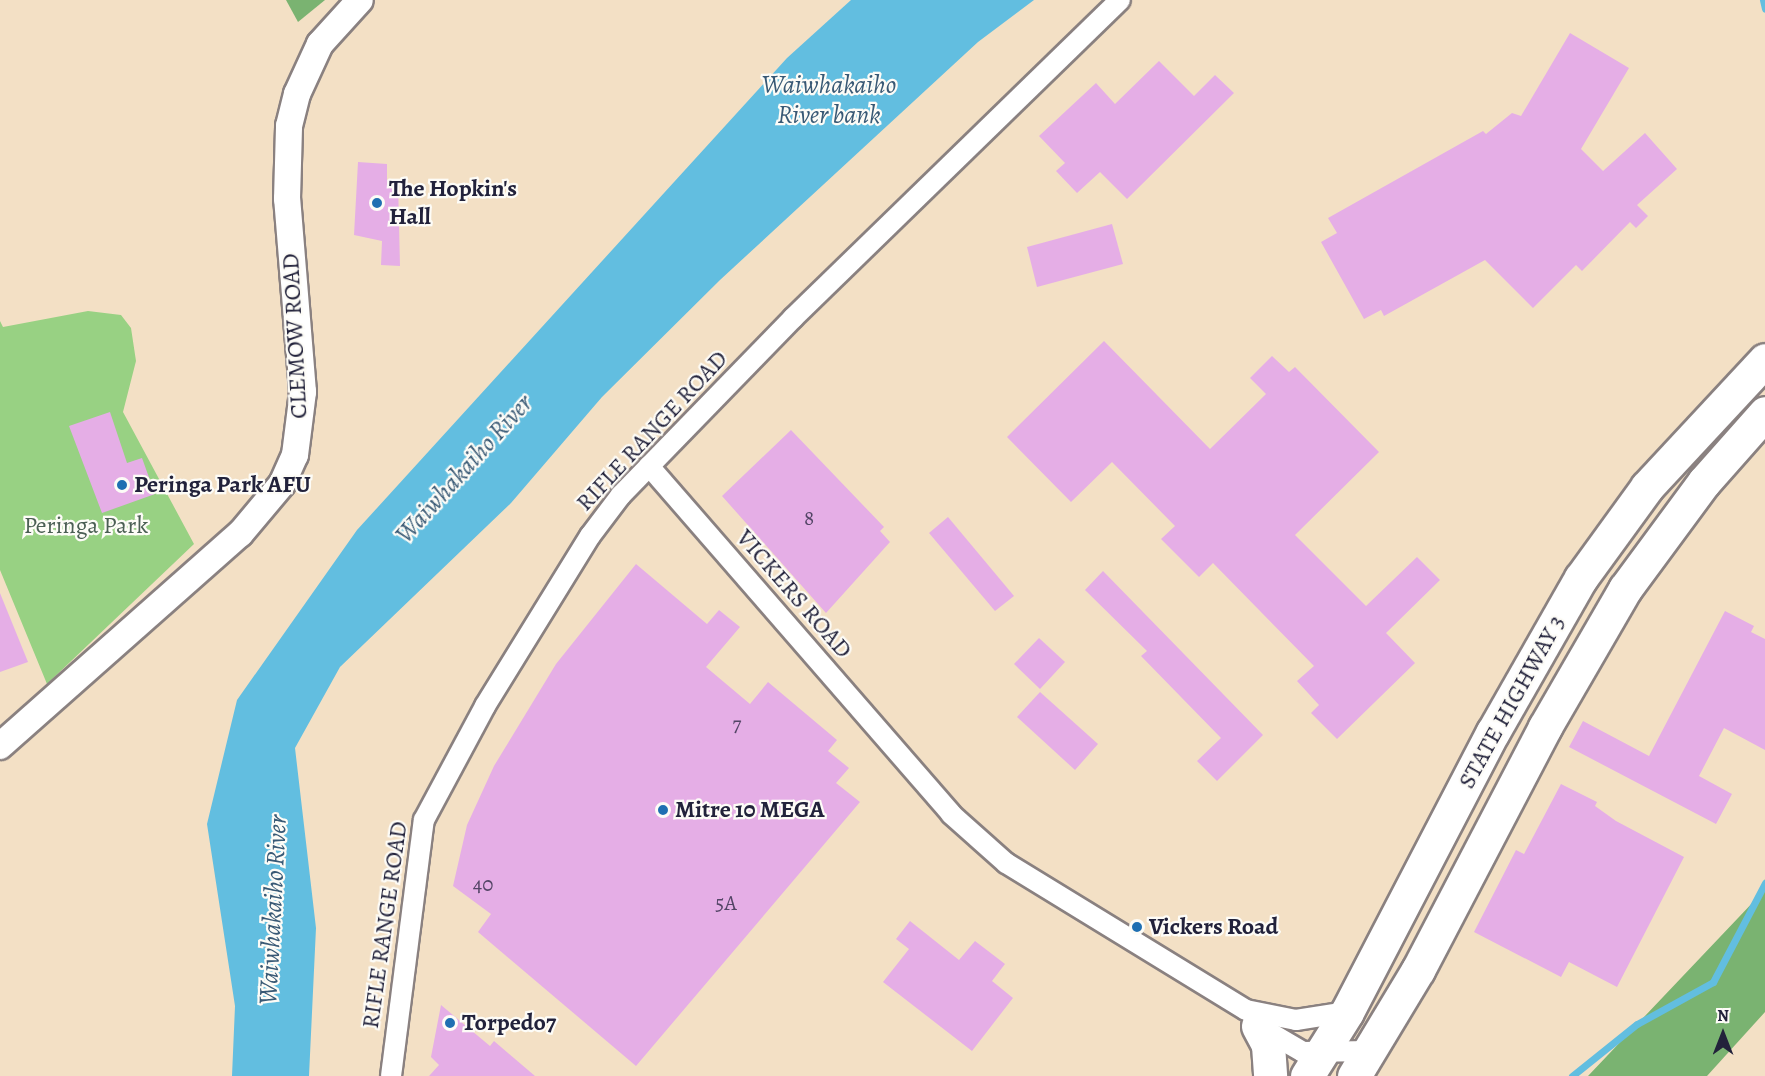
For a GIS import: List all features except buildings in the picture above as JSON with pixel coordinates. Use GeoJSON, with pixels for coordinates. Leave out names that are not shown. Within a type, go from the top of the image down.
{"type":"FeatureCollection","features":[{"type":"Feature","properties":{"kind":"highway","name":"STATE HIGHWAY 3"},"geometry":{"type":"LineString","coordinates":[[1314,1065],[1347,1012],[1493,732],[1581,578],[1647,487],[1765,360]]}},
{"type":"Feature","properties":{"kind":"highway","name":"STATE HIGHWAY 3"},"geometry":{"type":"LineString","coordinates":[[1362,1063],[1625,589],[1704,482],[1765,413]]}},
{"type":"Feature","properties":{"kind":"highway"},"geometry":{"type":"LineString","coordinates":[[1252,1018],[1268,1046],[1270,1076]]}},
{"type":"Feature","properties":{"kind":"street","name":"CLEMOW ROAD"},"geometry":{"type":"LineString","coordinates":[[0,746],[240,534],[282,484],[295,455],[303,392],[287,199],[290,126],[303,78],[320,44],[360,0]]}},
{"type":"Feature","properties":{"kind":"street","name":"RIFLE RANGE ROAD"},"geometry":{"type":"LineString","coordinates":[[391,1076],[423,820],[485,706],[590,536],[649,466],[1120,0]]}},
{"type":"Feature","properties":{"kind":"street","name":"VICKERS ROAD"},"geometry":{"type":"LineString","coordinates":[[649,466],[951,814],[1036,886],[1252,1018],[1303,1052],[1314,1065],[1362,1063]]}},
{"type":"Feature","properties":{"kind":"street","name":"VICKERS ROAD"},"geometry":{"type":"LineString","coordinates":[[1252,1018],[1296,1020],[1347,1012]]}},
{"type":"Feature","properties":{"kind":"green space"},"geometry":{"type":"Polygon","coordinates":[[[286,0],[325,0],[298,22],[286,0]]]}},
{"type":"Feature","properties":{"kind":"green space","name":"Peringa Park"},"geometry":{"type":"Polygon","coordinates":[[[88,311],[121,315],[131,328],[136,361],[123,412],[194,544],[47,684],[0,570],[0,321],[3,327],[88,311]]]}},
{"type":"Feature","properties":{"kind":"green space"},"geometry":{"type":"Polygon","coordinates":[[[1765,879],[1765,1012],[1707,1076],[1588,1076],[1757,898],[1765,879]]]}},
{"type":"Feature","properties":{"kind":"water","name":"Waiwhakaiho River bank"},"geometry":{"type":"Polygon","coordinates":[[[851,0],[1034,0],[978,42],[720,280],[602,397],[511,503],[340,667],[295,748],[316,928],[309,1076],[232,1076],[235,1006],[207,824],[237,700],[357,530],[787,58],[851,0]]]}},
{"type":"Feature","properties":{"kind":"waterway"},"geometry":{"type":"LineString","coordinates":[[1763,0],[1765,9]]}},
{"type":"Feature","properties":{"kind":"waterway"},"geometry":{"type":"LineString","coordinates":[[1572,1076],[1637,1024],[1713,982],[1765,883]]}},
{"type":"Feature","properties":{"kind":"place","name":"The Hopkin's Hall"},"geometry":{"type":"Point","coordinates":[377,203]}},
{"type":"Feature","properties":{"kind":"place","name":"Peringa Park AFU"},"geometry":{"type":"Point","coordinates":[122,485]}},
{"type":"Feature","properties":{"kind":"place","name":"Mitre 10 MEGA"},"geometry":{"type":"Point","coordinates":[663,810]}},
{"type":"Feature","properties":{"kind":"place","name":"Vickers Road"},"geometry":{"type":"Point","coordinates":[1137,927]}},
{"type":"Feature","properties":{"kind":"place","name":"Torpedo7"},"geometry":{"type":"Point","coordinates":[450,1023]}},
{"type":"Feature","properties":{"kind":"water label","name":"Waiwhakaiho River"},"geometry":{"type":"Point","coordinates":[464,469]}},
{"type":"Feature","properties":{"kind":"water label","name":"Waiwhakaiho River"},"geometry":{"type":"Point","coordinates":[273,910]}}]}
